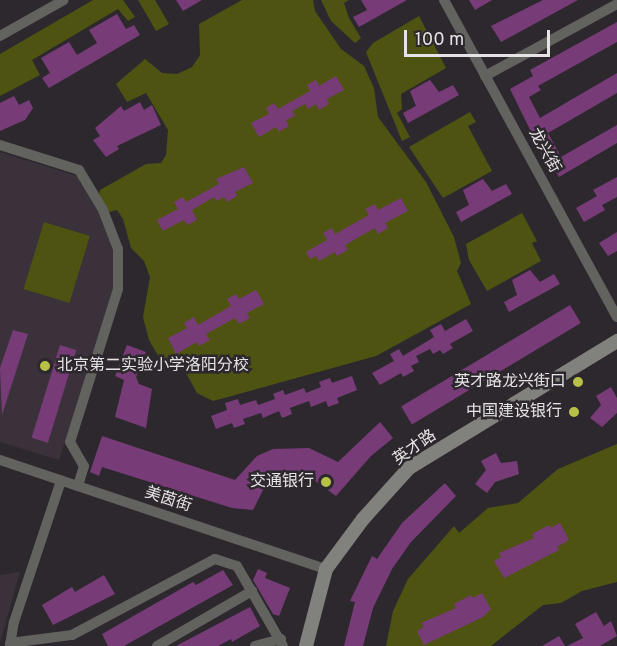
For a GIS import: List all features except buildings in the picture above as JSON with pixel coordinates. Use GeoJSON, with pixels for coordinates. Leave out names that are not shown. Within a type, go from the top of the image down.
{"type":"FeatureCollection","features":[{"type":"Feature","properties":{"kind":"main road","name":"英才路"},"geometry":{"type":"LineString","coordinates":[[306,646],[307,630],[326,569],[363,519],[410,468],[617,341]]}},
{"type":"Feature","properties":{"kind":"main road","name":"英才路"},"geometry":{"type":"LineString","coordinates":[[312,646],[313,632],[331,572],[367,523],[414,472],[617,348]]}},
{"type":"Feature","properties":{"kind":"street"},"geometry":{"type":"LineString","coordinates":[[0,36],[64,0]]}},
{"type":"Feature","properties":{"kind":"street","name":"龙兴街"},"geometry":{"type":"LineString","coordinates":[[444,0],[617,316]]}},
{"type":"Feature","properties":{"kind":"street"},"geometry":{"type":"LineString","coordinates":[[485,76],[617,4]]}},
{"type":"Feature","properties":{"kind":"street"},"geometry":{"type":"LineString","coordinates":[[0,145],[79,170],[103,210],[118,249],[118,289],[70,442],[84,466],[78,486]]}},
{"type":"Feature","properties":{"kind":"street","name":"美茵街"},"geometry":{"type":"LineString","coordinates":[[0,460],[326,569]]}},
{"type":"Feature","properties":{"kind":"street"},"geometry":{"type":"LineString","coordinates":[[61,481],[10,645],[72,635],[215,559],[237,566],[282,643],[255,646]]}},
{"type":"Feature","properties":{"kind":"street"},"geometry":{"type":"LineString","coordinates":[[157,646],[252,591]]}},
{"type":"Feature","properties":{"kind":"shaded area","name":"北京第二实验小学洛阳分校"},"geometry":{"type":"Polygon","coordinates":[[[0,152],[80,177],[108,230],[116,261],[115,290],[59,460],[0,442],[0,152]]]}},
{"type":"Feature","properties":{"kind":"shaded area"},"geometry":{"type":"Polygon","coordinates":[[[20,572],[0,643],[0,575],[20,572]]]}},
{"type":"Feature","properties":{"kind":"green space"},"geometry":{"type":"Polygon","coordinates":[[[93,0],[123,0],[135,17],[128,21],[118,9],[32,60],[40,75],[0,96],[0,54],[93,0]]]}},
{"type":"Feature","properties":{"kind":"green space"},"geometry":{"type":"Polygon","coordinates":[[[138,0],[155,0],[169,24],[156,31],[138,0]]]}},
{"type":"Feature","properties":{"kind":"green space"},"geometry":{"type":"Polygon","coordinates":[[[242,0],[313,0],[315,11],[341,49],[364,66],[374,88],[378,117],[426,182],[454,237],[461,263],[457,271],[471,304],[376,356],[213,401],[197,393],[181,364],[164,366],[149,340],[143,317],[150,277],[144,261],[131,248],[123,219],[117,210],[109,212],[99,195],[100,190],[146,164],[161,163],[166,155],[168,130],[146,93],[127,102],[116,84],[145,59],[162,73],[177,74],[192,67],[200,55],[199,24],[242,0]]]}},
{"type":"Feature","properties":{"kind":"green space"},"geometry":{"type":"Polygon","coordinates":[[[321,0],[349,0],[344,3],[349,18],[361,38],[355,43],[331,21],[321,0]]]}},
{"type":"Feature","properties":{"kind":"green space"},"geometry":{"type":"Polygon","coordinates":[[[419,16],[446,68],[401,94],[402,109],[397,113],[410,137],[402,141],[366,52],[373,43],[419,16]]]}},
{"type":"Feature","properties":{"kind":"green space"},"geometry":{"type":"Polygon","coordinates":[[[470,112],[476,122],[468,126],[492,171],[443,198],[409,147],[470,112]]]}},
{"type":"Feature","properties":{"kind":"green space"},"geometry":{"type":"Polygon","coordinates":[[[522,213],[537,241],[532,243],[541,261],[487,291],[469,260],[466,244],[522,213]]]}},
{"type":"Feature","properties":{"kind":"green space"},"geometry":{"type":"Polygon","coordinates":[[[44,222],[90,236],[69,303],[24,289],[44,222]]]}},
{"type":"Feature","properties":{"kind":"green space"},"geometry":{"type":"Polygon","coordinates":[[[617,444],[617,582],[582,591],[561,603],[543,605],[491,646],[386,646],[393,611],[408,579],[454,526],[459,533],[488,508],[518,503],[558,469],[617,444]]]}},
{"type":"Feature","properties":{"kind":"place","name":"北京第二实验小学洛阳分校"},"geometry":{"type":"Point","coordinates":[45,366]}},
{"type":"Feature","properties":{"kind":"place","name":"英才路龙兴街口"},"geometry":{"type":"Point","coordinates":[578,382]}},
{"type":"Feature","properties":{"kind":"place","name":"中国建设银行"},"geometry":{"type":"Point","coordinates":[574,412]}},
{"type":"Feature","properties":{"kind":"place","name":"交通银行"},"geometry":{"type":"Point","coordinates":[326,482]}}]}
